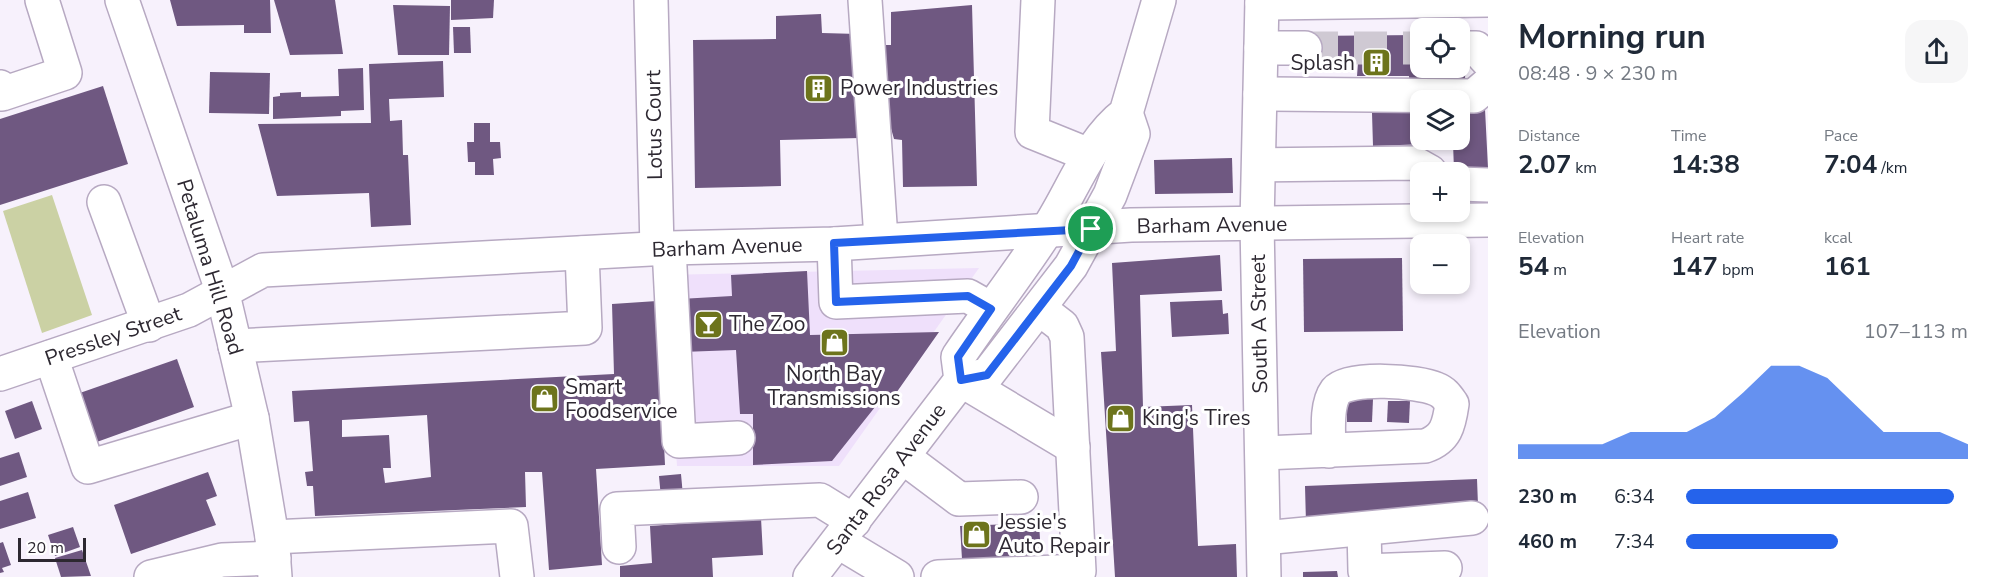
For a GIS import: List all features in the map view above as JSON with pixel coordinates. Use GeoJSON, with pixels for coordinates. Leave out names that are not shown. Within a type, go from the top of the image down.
{"type":"FeatureCollection","features":[{"type":"Feature","properties":{"kind":"street"},"geometry":{"type":"LineString","coordinates":[[0,87],[2,93],[65,73],[42,0]]}},
{"type":"Feature","properties":{"kind":"street","name":"Petaluma Hill Road"},"geometry":{"type":"LineString","coordinates":[[122,0],[222,290],[252,418],[274,557]]}},
{"type":"Feature","properties":{"kind":"street","name":"Lotus Court"},"geometry":{"type":"LineString","coordinates":[[651,0],[663,249],[679,441],[738,438]]}},
{"type":"Feature","properties":{"kind":"street"},"geometry":{"type":"LineString","coordinates":[[865,0],[881,239]]}},
{"type":"Feature","properties":{"kind":"street"},"geometry":{"type":"LineString","coordinates":[[1038,0],[1032,132],[1089,155]]}},
{"type":"Feature","properties":{"kind":"street"},"geometry":{"type":"LineString","coordinates":[[961,380],[987,375],[1071,266],[1110,195],[1133,134],[1126,113],[1159,0]]}},
{"type":"Feature","properties":{"kind":"street"},"geometry":{"type":"LineString","coordinates":[[1262,2],[1488,0]]}},
{"type":"Feature","properties":{"kind":"street","name":"South A Street"},"geometry":{"type":"LineString","coordinates":[[1262,2],[1257,224],[1264,577]]}},
{"type":"Feature","properties":{"kind":"street"},"geometry":{"type":"LineString","coordinates":[[1261,48],[1305,48]]}},
{"type":"Feature","properties":{"kind":"street"},"geometry":{"type":"LineString","coordinates":[[1260,94],[1474,96],[1488,84]]}},
{"type":"Feature","properties":{"kind":"street"},"geometry":{"type":"LineString","coordinates":[[961,380],[958,357],[1047,230],[1089,155],[1112,124],[1126,113]]}},
{"type":"Feature","properties":{"kind":"street"},"geometry":{"type":"LineString","coordinates":[[1259,165],[1410,168]]}},
{"type":"Feature","properties":{"kind":"street"},"geometry":{"type":"LineString","coordinates":[[1470,184],[1488,185]]}},
{"type":"Feature","properties":{"kind":"street"},"geometry":{"type":"LineString","coordinates":[[104,202],[149,325]]}},
{"type":"Feature","properties":{"kind":"street","name":"Barham Avenue"},"geometry":{"type":"LineString","coordinates":[[222,290],[263,270],[663,249],[834,243],[1131,225],[1488,220]]}},
{"type":"Feature","properties":{"kind":"street"},"geometry":{"type":"LineString","coordinates":[[834,243],[836,302],[968,296],[991,309]]}},
{"type":"Feature","properties":{"kind":"street"},"geometry":{"type":"LineString","coordinates":[[235,346],[585,328],[582,253]]}},
{"type":"Feature","properties":{"kind":"street","name":"Pressley Street"},"geometry":{"type":"LineString","coordinates":[[0,374],[189,310],[222,290]]}},
{"type":"Feature","properties":{"kind":"street"},"geometry":{"type":"LineString","coordinates":[[938,577],[1079,571],[1067,338],[1062,326],[1040,309]]}},
{"type":"Feature","properties":{"kind":"street"},"geometry":{"type":"LineString","coordinates":[[51,357],[88,467],[252,418]]}},
{"type":"Feature","properties":{"kind":"street"},"geometry":{"type":"LineString","coordinates":[[961,380],[1073,447]]}},
{"type":"Feature","properties":{"kind":"street","name":"Santa Rosa Avenue"},"geometry":{"type":"LineString","coordinates":[[810,577],[847,532],[961,380]]}},
{"type":"Feature","properties":{"kind":"street"},"geometry":{"type":"LineString","coordinates":[[1262,453],[1329,451]]}},
{"type":"Feature","properties":{"kind":"street"},"geometry":{"type":"LineString","coordinates":[[903,457],[959,499],[1021,497]]}},
{"type":"Feature","properties":{"kind":"street"},"geometry":{"type":"LineString","coordinates":[[619,547],[617,509],[820,500],[847,532],[897,577]]}},
{"type":"Feature","properties":{"kind":"street"},"geometry":{"type":"LineString","coordinates":[[1263,538],[1472,518]]}},
{"type":"Feature","properties":{"kind":"street"},"geometry":{"type":"LineString","coordinates":[[151,577],[222,560],[274,557],[511,526],[518,577]]}},
{"type":"Feature","properties":{"kind":"street"},"geometry":{"type":"LineString","coordinates":[[1364,529],[1365,571],[1445,568]]}},
{"type":"Feature","properties":{"kind":"shaded area"},"geometry":{"type":"Polygon","coordinates":[[[979,268],[839,466],[677,466],[664,275],[979,268]]]}},
{"type":"Feature","properties":{"kind":"green space"},"geometry":{"type":"Polygon","coordinates":[[[52,195],[92,315],[42,333],[3,211],[52,195]]]}},
{"type":"Feature","properties":{"kind":"building"},"geometry":{"type":"Polygon","coordinates":[[[170,0],[270,0],[271,33],[244,33],[244,25],[177,26],[170,0]]]}},
{"type":"Feature","properties":{"kind":"building"},"geometry":{"type":"Polygon","coordinates":[[[274,0],[335,0],[343,54],[290,55],[274,0]]]}},
{"type":"Feature","properties":{"kind":"building"},"geometry":{"type":"Polygon","coordinates":[[[451,0],[494,0],[493,18],[451,20],[451,0]]]}},
{"type":"Feature","properties":{"kind":"building"},"geometry":{"type":"Polygon","coordinates":[[[393,5],[450,6],[449,55],[398,55],[393,5]]]}},
{"type":"Feature","properties":{"kind":"building"},"geometry":{"type":"Polygon","coordinates":[[[972,5],[977,186],[903,187],[902,140],[894,139],[883,100],[883,45],[891,45],[891,12],[972,5]]]}},
{"type":"Feature","properties":{"kind":"building"},"geometry":{"type":"Polygon","coordinates":[[[821,14],[822,33],[858,34],[860,138],[780,140],[781,186],[695,188],[693,40],[776,39],[776,16],[821,14]]]}},
{"type":"Feature","properties":{"kind":"building"},"geometry":{"type":"Polygon","coordinates":[[[453,27],[470,27],[471,53],[454,53],[453,27]]]}},
{"type":"Feature","properties":{"kind":"building","name":"Splash"},"geometry":{"type":"Polygon","coordinates":[[[1410,35],[1410,78],[1442,78],[1442,90],[1410,90],[1410,92],[1409,76],[1357,76],[1358,63],[1305,62],[1304,36],[1410,35]]]}},
{"type":"Feature","properties":{"kind":"building"},"geometry":{"type":"Polygon","coordinates":[[[443,61],[444,97],[389,99],[390,121],[402,120],[403,155],[408,155],[411,225],[371,227],[369,193],[277,196],[258,124],[371,123],[369,64],[443,61]]]}},
{"type":"Feature","properties":{"kind":"building"},"geometry":{"type":"Polygon","coordinates":[[[363,68],[364,110],[341,111],[341,116],[273,119],[273,97],[280,96],[280,93],[301,92],[301,97],[339,96],[338,69],[363,68]]]}},
{"type":"Feature","properties":{"kind":"building"},"geometry":{"type":"Polygon","coordinates":[[[210,72],[270,73],[269,114],[209,113],[210,72]]]}},
{"type":"Feature","properties":{"kind":"building"},"geometry":{"type":"Polygon","coordinates":[[[103,86],[128,164],[0,205],[0,119],[103,86]]]}},
{"type":"Feature","properties":{"kind":"building"},"geometry":{"type":"Polygon","coordinates":[[[1485,109],[1488,168],[1470,169],[1470,162],[1454,162],[1453,150],[1470,150],[1470,110],[1485,109]]]}},
{"type":"Feature","properties":{"kind":"building"},"geometry":{"type":"Polygon","coordinates":[[[1410,111],[1410,145],[1373,146],[1372,113],[1410,111]]]}},
{"type":"Feature","properties":{"kind":"building"},"geometry":{"type":"Polygon","coordinates":[[[474,123],[490,123],[490,142],[500,142],[501,158],[493,159],[494,175],[475,175],[475,162],[468,162],[467,142],[474,142],[474,123]]]}},
{"type":"Feature","properties":{"kind":"building"},"geometry":{"type":"Polygon","coordinates":[[[1232,158],[1233,193],[1155,194],[1154,160],[1232,158]]]}},
{"type":"Feature","properties":{"kind":"building"},"geometry":{"type":"Polygon","coordinates":[[[1220,255],[1222,291],[1140,295],[1143,407],[1192,405],[1198,546],[1236,544],[1237,577],[1115,577],[1101,352],[1116,351],[1112,263],[1220,255]]]}},
{"type":"Feature","properties":{"kind":"building"},"geometry":{"type":"Polygon","coordinates":[[[1402,258],[1403,331],[1304,332],[1303,259],[1402,258]]]}},
{"type":"Feature","properties":{"kind":"building","name":"North Bay Transmissions"},"geometry":{"type":"Polygon","coordinates":[[[807,271],[810,335],[939,332],[887,406],[875,407],[832,461],[753,465],[753,414],[740,414],[736,350],[682,352],[680,299],[732,296],[731,275],[807,271]]]}},
{"type":"Feature","properties":{"kind":"building"},"geometry":{"type":"Polygon","coordinates":[[[1222,300],[1223,314],[1228,313],[1229,334],[1172,337],[1170,302],[1222,300]]]}},
{"type":"Feature","properties":{"kind":"building"},"geometry":{"type":"Polygon","coordinates":[[[657,301],[665,465],[596,469],[602,565],[549,570],[542,472],[525,472],[526,507],[315,516],[313,486],[307,486],[305,472],[313,471],[309,421],[294,422],[292,391],[614,374],[612,304],[657,301]],[[427,415],[342,420],[342,437],[389,435],[391,468],[383,468],[385,483],[431,477],[427,415]]]}},
{"type":"Feature","properties":{"kind":"building"},"geometry":{"type":"Polygon","coordinates":[[[177,359],[194,407],[94,443],[77,394],[177,359]]]}},
{"type":"Feature","properties":{"kind":"building"},"geometry":{"type":"Polygon","coordinates":[[[1347,399],[1373,399],[1372,422],[1347,422],[1347,399]]]}},
{"type":"Feature","properties":{"kind":"building"},"geometry":{"type":"Polygon","coordinates":[[[32,401],[42,429],[15,439],[5,411],[32,401]]]}},
{"type":"Feature","properties":{"kind":"building"},"geometry":{"type":"Polygon","coordinates":[[[1388,401],[1410,401],[1409,423],[1387,422],[1388,401]]]}},
{"type":"Feature","properties":{"kind":"building"},"geometry":{"type":"Polygon","coordinates":[[[19,452],[27,477],[0,486],[0,458],[19,452]]]}},
{"type":"Feature","properties":{"kind":"building"},"geometry":{"type":"Polygon","coordinates":[[[208,472],[217,496],[206,500],[216,525],[131,554],[114,505],[208,472]]]}},
{"type":"Feature","properties":{"kind":"building"},"geometry":{"type":"Polygon","coordinates":[[[681,474],[683,496],[661,498],[659,476],[681,474]]]}},
{"type":"Feature","properties":{"kind":"building"},"geometry":{"type":"Polygon","coordinates":[[[1477,479],[1478,505],[1397,508],[1397,515],[1306,523],[1305,486],[1477,479]]]}},
{"type":"Feature","properties":{"kind":"building"},"geometry":{"type":"Polygon","coordinates":[[[28,492],[36,518],[0,529],[0,501],[28,492]]]}},
{"type":"Feature","properties":{"kind":"building"},"geometry":{"type":"Polygon","coordinates":[[[761,518],[763,555],[712,558],[713,577],[620,577],[620,566],[652,563],[650,526],[761,518]]]}},
{"type":"Feature","properties":{"kind":"building"},"geometry":{"type":"Polygon","coordinates":[[[1039,523],[1041,556],[962,559],[960,526],[1039,523]]]}},
{"type":"Feature","properties":{"kind":"building"},"geometry":{"type":"Polygon","coordinates":[[[73,527],[80,547],[55,556],[48,535],[73,527]]]}},
{"type":"Feature","properties":{"kind":"building"},"geometry":{"type":"Polygon","coordinates":[[[3,542],[11,565],[2,568],[4,572],[0,573],[0,543],[3,542]]]}},
{"type":"Feature","properties":{"kind":"building"},"geometry":{"type":"Polygon","coordinates":[[[82,550],[91,576],[61,577],[55,558],[82,550]]]}},
{"type":"Feature","properties":{"kind":"building"},"geometry":{"type":"Polygon","coordinates":[[[1337,571],[1338,577],[1303,577],[1303,572],[1337,571]]]}},
{"type":"Feature","properties":{"kind":"tunnel"},"geometry":{"type":"LineString","coordinates":[[1305,48],[1410,48]]}},
{"type":"Feature","properties":{"kind":"place","name":"Splash"},"geometry":{"type":"Point","coordinates":[1376,63]}},
{"type":"Feature","properties":{"kind":"place","name":"Power Industries"},"geometry":{"type":"Point","coordinates":[819,88]}},
{"type":"Feature","properties":{"kind":"place","name":"The Zoo"},"geometry":{"type":"Point","coordinates":[708,324]}},
{"type":"Feature","properties":{"kind":"place","name":"North Bay Transmissions"},"geometry":{"type":"Point","coordinates":[834,343]}},
{"type":"Feature","properties":{"kind":"place","name":"Smart Foodservice"},"geometry":{"type":"Point","coordinates":[544,399]}},
{"type":"Feature","properties":{"kind":"place","name":"King's Tires"},"geometry":{"type":"Point","coordinates":[1121,418]}},
{"type":"Feature","properties":{"kind":"place","name":"Jessie's Auto Repair"},"geometry":{"type":"Point","coordinates":[977,534]}},
{"type":"Feature","properties":{"kind":"route"},"geometry":{"type":"LineString","coordinates":[[1091,229],[1071,266],[987,375],[961,380],[958,357],[991,309],[968,296],[950,295],[836,302],[834,243],[1091,229]]}}]}
